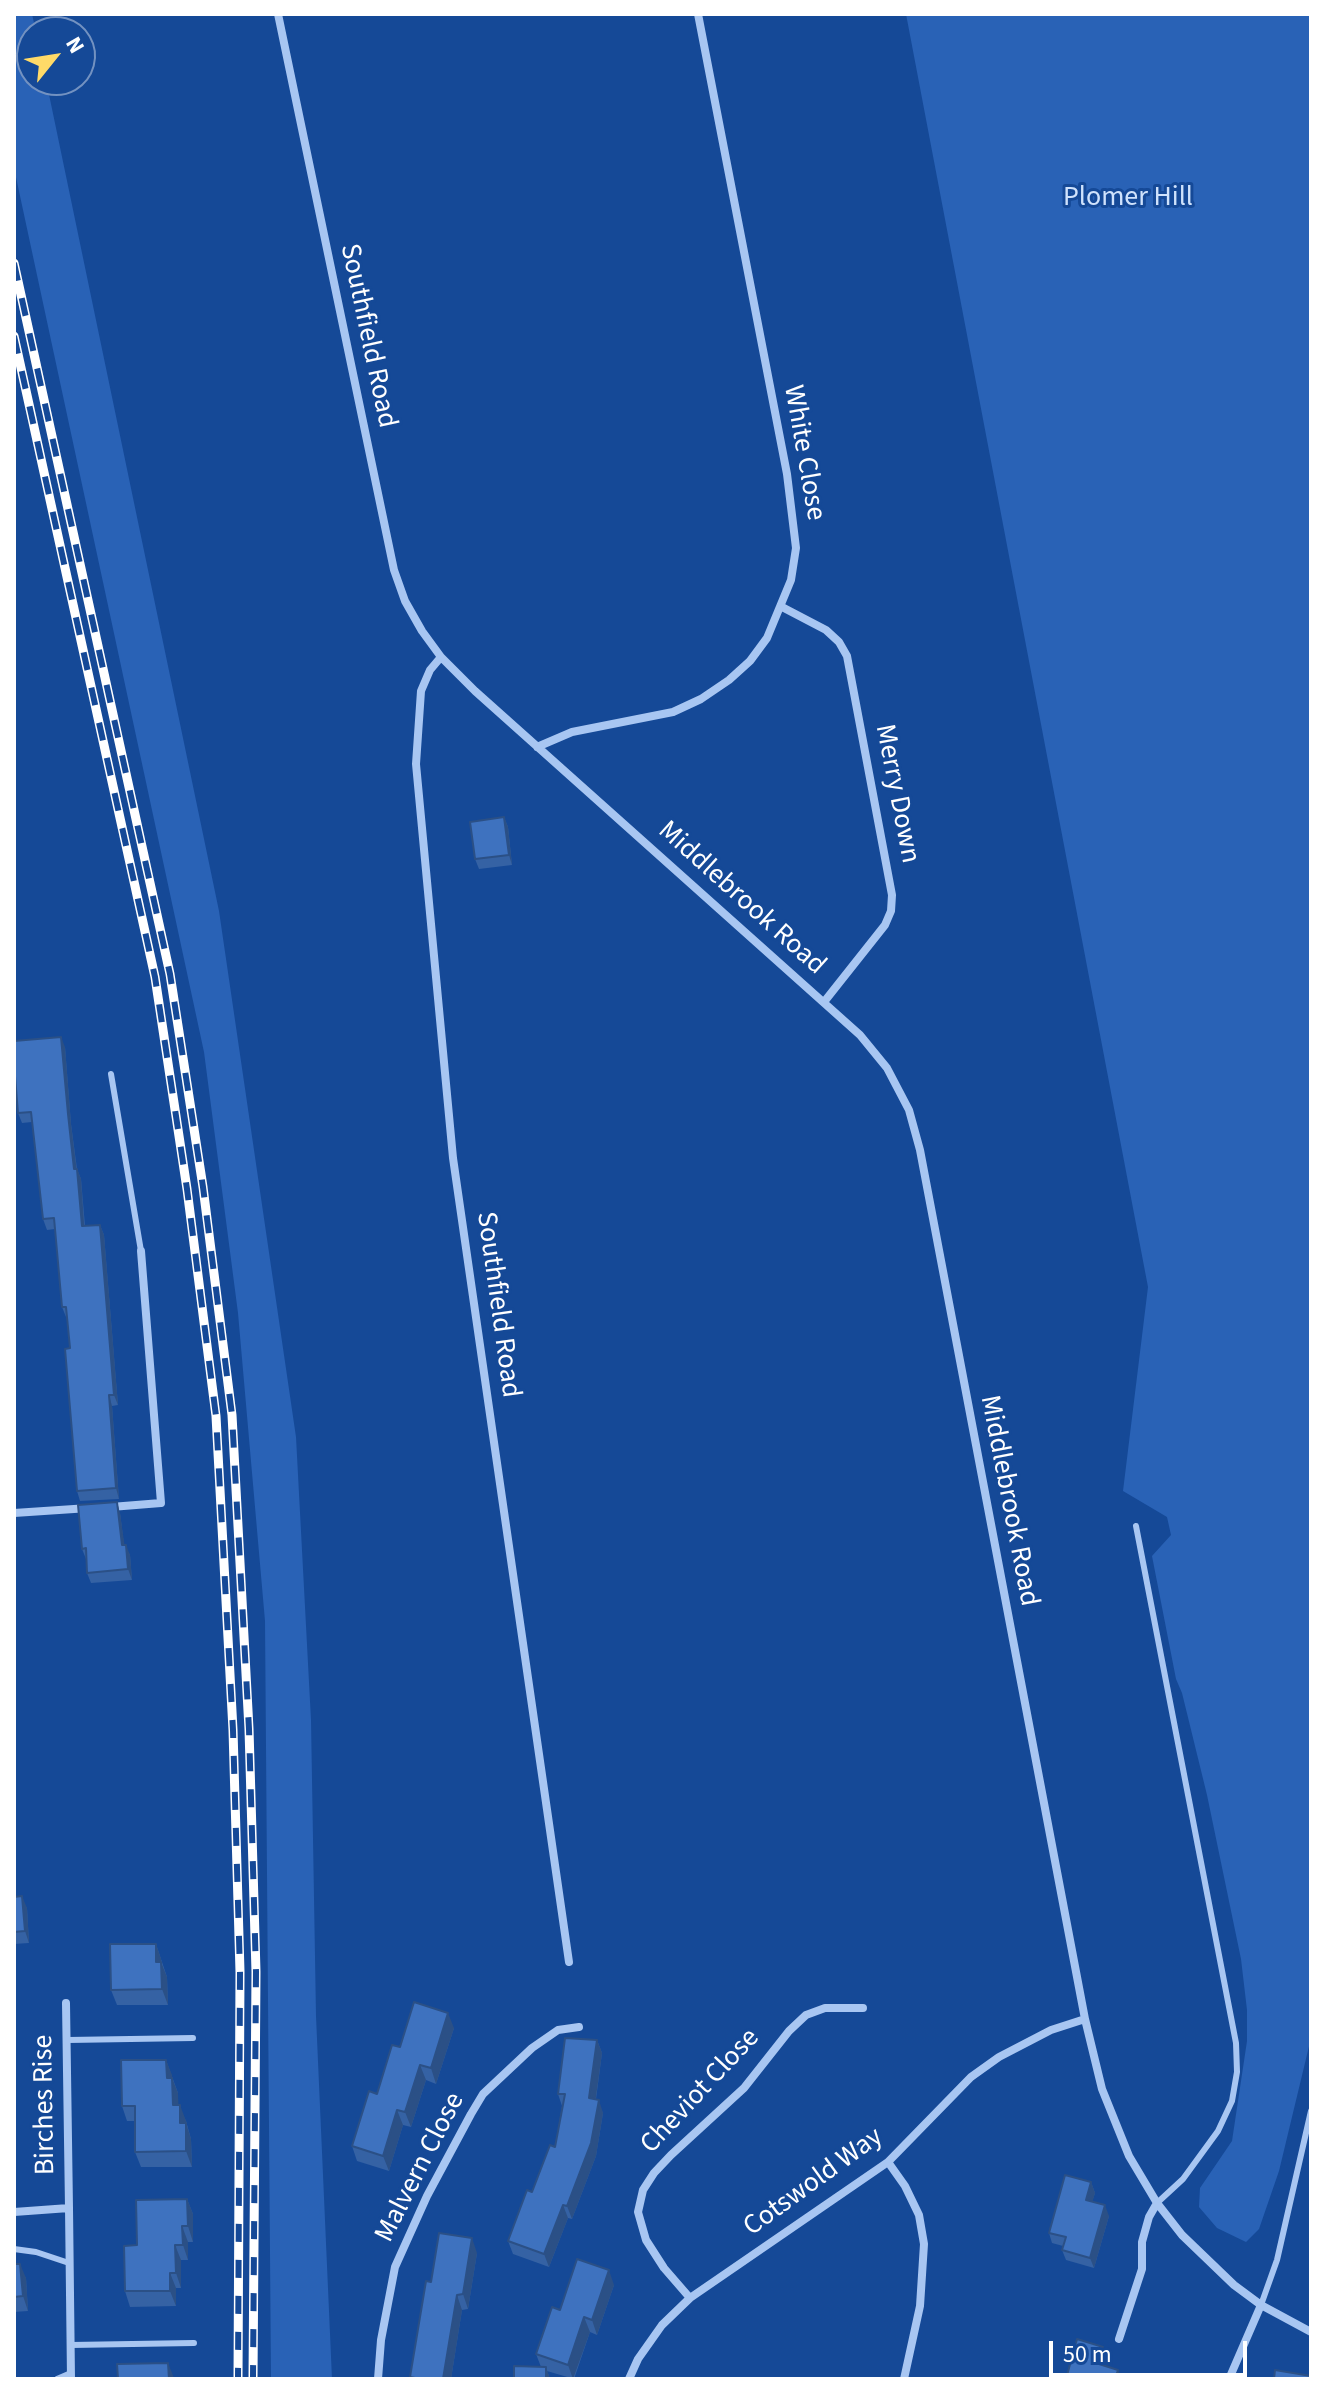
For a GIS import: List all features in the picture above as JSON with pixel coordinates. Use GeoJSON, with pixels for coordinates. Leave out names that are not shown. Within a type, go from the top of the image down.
{"type":"FeatureCollection","features":[{"type":"Feature","properties":{"kind":"street","name":"Southfield Road"},"geometry":{"type":"LineString","coordinates":[[278,14],[394,570],[405,601],[441,657],[537,747]]}},
{"type":"Feature","properties":{"kind":"street","name":"White Close"},"geometry":{"type":"LineString","coordinates":[[537,747],[572,732],[673,712],[701,699],[750,661],[767,638],[791,580],[796,548],[793,516],[698,14]]}},
{"type":"Feature","properties":{"kind":"street","name":"Merry Down"},"geometry":{"type":"LineString","coordinates":[[782,607],[826,630],[839,642],[847,656],[892,895],[891,911],[885,925],[824,1002]]}},
{"type":"Feature","properties":{"kind":"street","name":"Southfield Road"},"geometry":{"type":"LineString","coordinates":[[441,657],[430,670],[421,691],[416,764],[452,1142],[569,1962]]}},
{"type":"Feature","properties":{"kind":"street","name":"Middlebrook Road"},"geometry":{"type":"LineString","coordinates":[[537,747],[860,1035],[887,1068],[909,1110],[920,1150],[1085,2019],[1102,2089],[1129,2156],[1157,2203],[1208,2262],[1261,2305],[1311,2332]]}},
{"type":"Feature","properties":{"kind":"street"},"geometry":{"type":"LineString","coordinates":[[14,1513],[161,1503],[141,1251]]}},
{"type":"Feature","properties":{"kind":"street","name":"Birches Rise"},"geometry":{"type":"LineString","coordinates":[[66,2003],[71,2376]]}},
{"type":"Feature","properties":{"kind":"street","name":"Cheviot Close"},"geometry":{"type":"LineString","coordinates":[[690,2298],[664,2268],[646,2240],[638,2212],[643,2190],[671,2155],[744,2088],[789,2031],[806,2015],[825,2008],[863,2008]]}},
{"type":"Feature","properties":{"kind":"street","name":"Cotswold Way"},"geometry":{"type":"LineString","coordinates":[[629,2379],[638,2359],[662,2325],[690,2298],[888,2162],[980,2070],[1025,2042],[1085,2019]]}},
{"type":"Feature","properties":{"kind":"street","name":"Malvern Close"},"geometry":{"type":"LineString","coordinates":[[378,2379],[381,2340],[395,2267],[427,2196],[471,2114],[483,2094],[532,2048],[558,2030],[579,2027]]}},
{"type":"Feature","properties":{"kind":"street"},"geometry":{"type":"LineString","coordinates":[[888,2162],[905,2186],[919,2215],[924,2244],[920,2306],[904,2379]]}},
{"type":"Feature","properties":{"kind":"street"},"geometry":{"type":"LineString","coordinates":[[1119,2339],[1142,2269],[1142,2242],[1149,2217],[1157,2203]]}},
{"type":"Feature","properties":{"kind":"street","name":"Birches Rise"},"geometry":{"type":"LineString","coordinates":[[14,2212],[69,2208]]}},
{"type":"Feature","properties":{"kind":"street"},"geometry":{"type":"LineString","coordinates":[[1229,2379],[1261,2305]]}},
{"type":"Feature","properties":{"kind":"lane"},"geometry":{"type":"LineString","coordinates":[[111,1074],[141,1251]]}},
{"type":"Feature","properties":{"kind":"lane"},"geometry":{"type":"LineString","coordinates":[[1136,1526],[1236,2043],[1237,2072],[1232,2101],[1218,2131],[1183,2179],[1157,2203]]}},
{"type":"Feature","properties":{"kind":"lane"},"geometry":{"type":"LineString","coordinates":[[68,2040],[193,2038]]}},
{"type":"Feature","properties":{"kind":"lane"},"geometry":{"type":"LineString","coordinates":[[1261,2305],[1277,2260],[1311,2111]]}},
{"type":"Feature","properties":{"kind":"lane"},"geometry":{"type":"LineString","coordinates":[[14,2249],[36,2252],[69,2263]]}},
{"type":"Feature","properties":{"kind":"lane"},"geometry":{"type":"LineString","coordinates":[[71,2345],[194,2343]]}},
{"type":"Feature","properties":{"kind":"lane"},"geometry":{"type":"LineString","coordinates":[[57,2379],[71,2376]]}},
{"type":"Feature","properties":{"kind":"green space"},"geometry":{"type":"Polygon","coordinates":[[[14,14],[32,14],[16,16],[16,96],[49,96],[219,911],[296,1437],[311,1720],[316,2016],[332,2379],[271,2379],[265,1621],[238,1313],[204,1052],[14,168],[14,14]]]}},
{"type":"Feature","properties":{"kind":"green space","name":"Plomer Hill"},"geometry":{"type":"Polygon","coordinates":[[[906,14],[1311,14],[1311,2038],[1279,2171],[1259,2229],[1246,2242],[1217,2228],[1199,2207],[1200,2188],[1232,2141],[1247,2041],[1241,1959],[1207,1795],[1176,1679],[1152,1556],[1171,1535],[1167,1517],[1123,1491],[1148,1287],[906,14]]]}},
{"type":"Feature","properties":{"kind":"building"},"geometry":{"type":"Polygon","coordinates":[[[504,817],[509,855],[475,859],[470,822],[504,817]]]}},
{"type":"Feature","properties":{"kind":"building"},"geometry":{"type":"Polygon","coordinates":[[[61,1037],[82,1226],[100,1225],[114,1395],[109,1395],[116,1488],[77,1491],[65,1349],[70,1348],[66,1307],[62,1307],[54,1218],[43,1219],[31,1112],[18,1113],[14,1041],[61,1037]]]}},
{"type":"Feature","properties":{"kind":"building"},"geometry":{"type":"Polygon","coordinates":[[[117,1502],[128,1569],[87,1573],[78,1505],[117,1502]]]}},
{"type":"Feature","properties":{"kind":"building"},"geometry":{"type":"Polygon","coordinates":[[[22,1896],[25,1931],[14,1932],[14,1897],[22,1896]]]}},
{"type":"Feature","properties":{"kind":"building"},"geometry":{"type":"Polygon","coordinates":[[[110,1944],[156,1944],[156,1962],[161,1962],[162,1989],[111,1990],[110,1944]]]}},
{"type":"Feature","properties":{"kind":"building"},"geometry":{"type":"Polygon","coordinates":[[[414,2002],[448,2013],[431,2068],[420,2065],[405,2112],[397,2110],[383,2156],[352,2146],[369,2091],[377,2094],[392,2045],[400,2047],[414,2002]]]}},
{"type":"Feature","properties":{"kind":"building"},"geometry":{"type":"Polygon","coordinates":[[[565,2038],[597,2040],[589,2098],[599,2100],[591,2143],[567,2206],[563,2205],[544,2254],[508,2241],[527,2190],[532,2192],[550,2145],[555,2147],[565,2094],[558,2094],[565,2038]]]}},
{"type":"Feature","properties":{"kind":"building"},"geometry":{"type":"Polygon","coordinates":[[[121,2060],[166,2060],[167,2078],[172,2078],[173,2105],[180,2105],[180,2123],[186,2123],[186,2151],[135,2152],[135,2106],[122,2106],[121,2060]]]}},
{"type":"Feature","properties":{"kind":"building"},"geometry":{"type":"Polygon","coordinates":[[[1065,2175],[1091,2182],[1086,2200],[1105,2205],[1090,2258],[1062,2250],[1066,2237],[1049,2233],[1065,2175]]]}},
{"type":"Feature","properties":{"kind":"building"},"geometry":{"type":"Polygon","coordinates":[[[187,2199],[188,2226],[182,2226],[183,2245],[175,2245],[176,2273],[170,2273],[170,2291],[125,2291],[124,2246],[137,2245],[136,2200],[187,2199]]]}},
{"type":"Feature","properties":{"kind":"building"},"geometry":{"type":"Polygon","coordinates":[[[439,2233],[472,2238],[463,2294],[457,2295],[443,2379],[420,2379],[410,2377],[426,2281],[431,2282],[439,2233]]]}},
{"type":"Feature","properties":{"kind":"building"},"geometry":{"type":"Polygon","coordinates":[[[577,2259],[609,2270],[592,2320],[584,2317],[568,2365],[536,2354],[552,2307],[560,2310],[577,2259]]]}},
{"type":"Feature","properties":{"kind":"building"},"geometry":{"type":"Polygon","coordinates":[[[14,2264],[20,2264],[23,2296],[14,2297],[14,2264]]]}},
{"type":"Feature","properties":{"kind":"building"},"geometry":{"type":"Polygon","coordinates":[[[1077,2339],[1103,2347],[1099,2364],[1118,2370],[1115,2379],[1066,2379],[1077,2339]]]}},
{"type":"Feature","properties":{"kind":"building"},"geometry":{"type":"Polygon","coordinates":[[[168,2363],[169,2379],[118,2379],[117,2364],[168,2363]]]}},
{"type":"Feature","properties":{"kind":"building"},"geometry":{"type":"Polygon","coordinates":[[[514,2366],[546,2367],[546,2379],[514,2379],[514,2366]]]}},
{"type":"Feature","properties":{"kind":"building"},"geometry":{"type":"Polygon","coordinates":[[[1275,2370],[1311,2376],[1311,2379],[1274,2379],[1275,2370]]]}},
{"type":"Feature","properties":{"kind":"railway"},"geometry":{"type":"LineString","coordinates":[[14,263],[170,974],[203,1187],[232,1415],[249,1729],[256,1972],[253,2379]]}},
{"type":"Feature","properties":{"kind":"railway"},"geometry":{"type":"LineString","coordinates":[[14,336],[155,977],[187,1189],[216,1416],[233,1730],[240,1972],[238,2379]]}}]}
